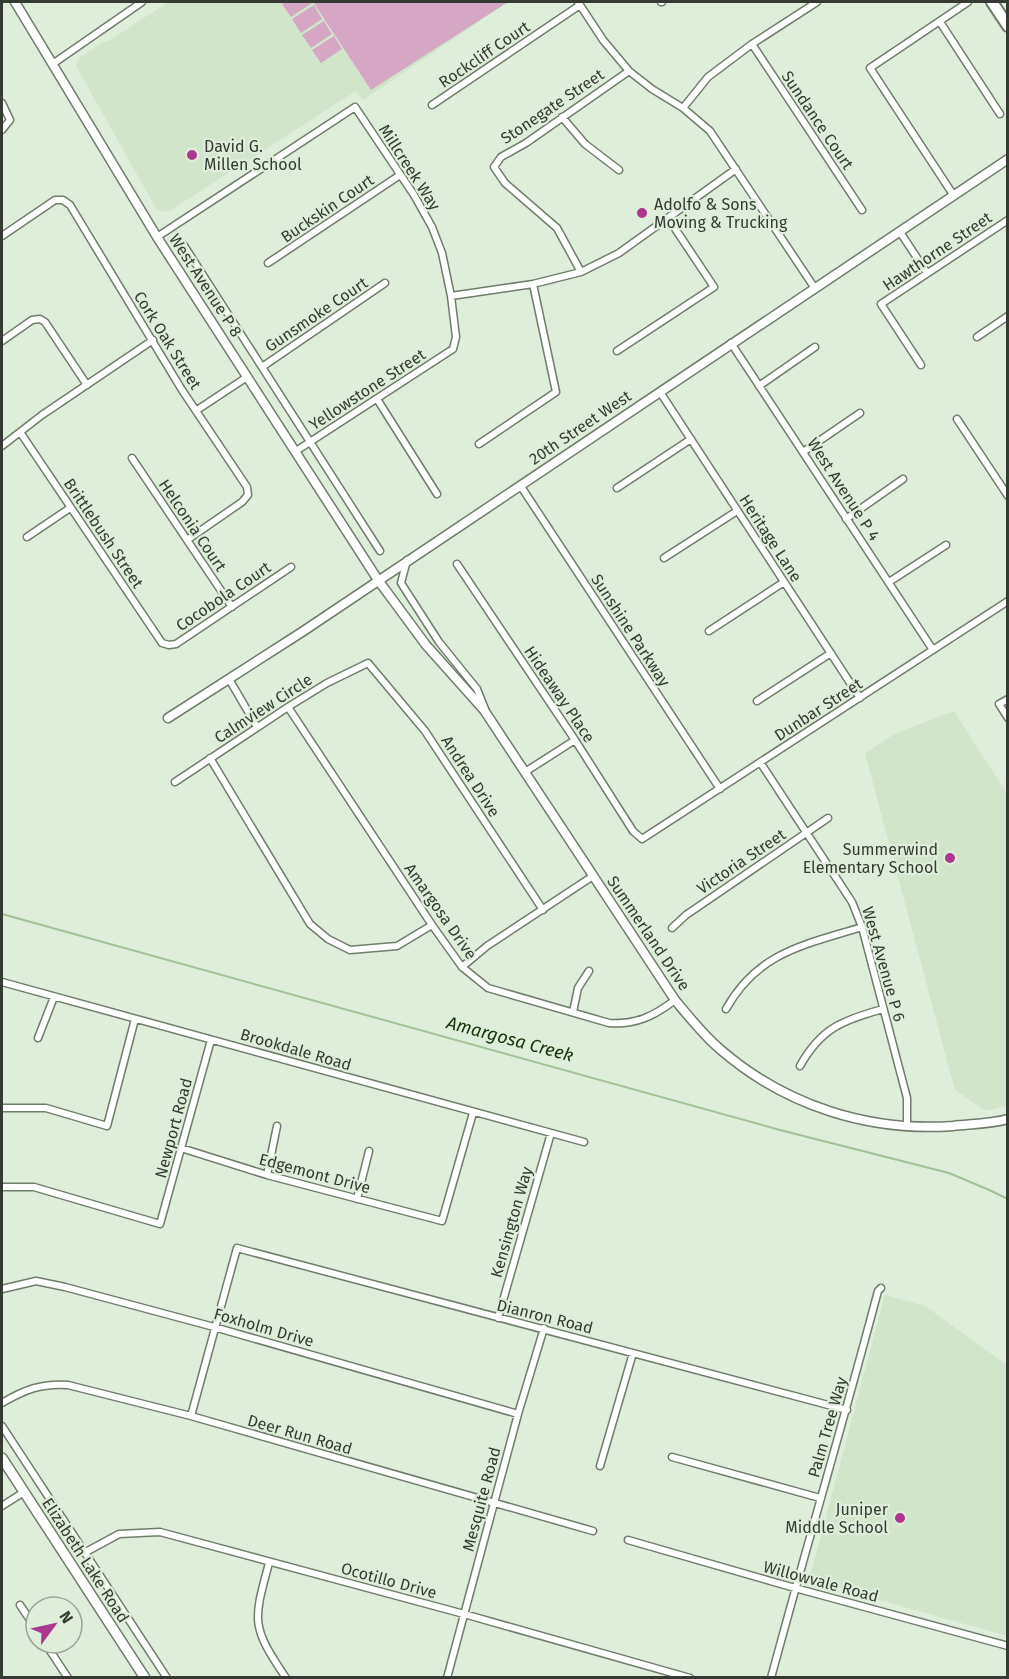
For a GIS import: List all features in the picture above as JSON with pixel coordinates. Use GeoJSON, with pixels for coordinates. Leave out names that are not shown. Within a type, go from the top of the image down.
{"type":"FeatureCollection","features":[{"type":"Feature","properties":{"kind":"main road"},"geometry":{"type":"LineString","coordinates":[[992,2],[1008,26]]}},
{"type":"Feature","properties":{"kind":"main road","name":"Elizabeth Lake Road"},"geometry":{"type":"LineString","coordinates":[[2,1458],[145,1677]]}},
{"type":"Feature","properties":{"kind":"street","name":"West Avenue P 8"},"geometry":{"type":"LineString","coordinates":[[15,2],[54,63],[157,237],[378,580]]}},
{"type":"Feature","properties":{"kind":"street"},"geometry":{"type":"LineString","coordinates":[[54,63],[142,2]]}},
{"type":"Feature","properties":{"kind":"street"},"geometry":{"type":"LineString","coordinates":[[683,108],[708,77],[752,44],[817,2]]}},
{"type":"Feature","properties":{"kind":"street"},"geometry":{"type":"LineString","coordinates":[[954,195],[870,68],[968,2]]}},
{"type":"Feature","properties":{"kind":"street"},"geometry":{"type":"LineString","coordinates":[[579,3],[603,40],[629,71],[652,89],[683,108],[710,131],[814,287]]}},
{"type":"Feature","properties":{"kind":"street","name":"Rockcliff Court"},"geometry":{"type":"LineString","coordinates":[[432,105],[579,3]]}},
{"type":"Feature","properties":{"kind":"street"},"geometry":{"type":"LineString","coordinates":[[940,22],[1000,114]]}},
{"type":"Feature","properties":{"kind":"street","name":"Sundance Court"},"geometry":{"type":"LineString","coordinates":[[752,44],[862,210]]}},
{"type":"Feature","properties":{"kind":"street","name":"Stonegate Street"},"geometry":{"type":"LineString","coordinates":[[581,272],[557,228],[505,183],[494,167],[501,157],[526,143],[629,71]]}},
{"type":"Feature","properties":{"kind":"street"},"geometry":{"type":"LineString","coordinates":[[2,103],[10,120],[2,130]]}},
{"type":"Feature","properties":{"kind":"street","name":"Millcreek Way"},"geometry":{"type":"LineString","coordinates":[[157,237],[355,107],[414,195],[432,228],[442,254],[451,296],[456,338],[453,349]]}},
{"type":"Feature","properties":{"kind":"street"},"geometry":{"type":"LineString","coordinates":[[562,117],[585,144],[619,170]]}},
{"type":"Feature","properties":{"kind":"street","name":"20th Street West"},"geometry":{"type":"LineString","coordinates":[[168,718],[1008,159]]}},
{"type":"Feature","properties":{"kind":"street"},"geometry":{"type":"LineString","coordinates":[[451,296],[533,284],[581,272],[619,254],[736,169]]}},
{"type":"Feature","properties":{"kind":"street","name":"Buckskin Court"},"geometry":{"type":"LineString","coordinates":[[268,263],[400,175]]}},
{"type":"Feature","properties":{"kind":"street","name":"Cork Oak Street"},"geometry":{"type":"LineString","coordinates":[[2,236],[55,200],[63,200],[70,205],[182,390],[247,487],[248,495],[242,502],[187,540]]}},
{"type":"Feature","properties":{"kind":"street"},"geometry":{"type":"LineString","coordinates":[[617,351],[714,287],[668,218]]}},
{"type":"Feature","properties":{"kind":"street","name":"Hawthorne Street"},"geometry":{"type":"LineString","coordinates":[[921,365],[880,304],[1008,220]]}},
{"type":"Feature","properties":{"kind":"street"},"geometry":{"type":"LineString","coordinates":[[900,232],[927,273]]}},
{"type":"Feature","properties":{"kind":"street","name":"West Avenue P 8"},"geometry":{"type":"LineString","coordinates":[[183,244],[380,551]]}},
{"type":"Feature","properties":{"kind":"street","name":"Gunsmoke Court"},"geometry":{"type":"LineString","coordinates":[[262,367],[385,283]]}},
{"type":"Feature","properties":{"kind":"street"},"geometry":{"type":"LineString","coordinates":[[479,444],[556,392],[533,284]]}},
{"type":"Feature","properties":{"kind":"street"},"geometry":{"type":"LineString","coordinates":[[977,338],[1008,316]]}},
{"type":"Feature","properties":{"kind":"street"},"geometry":{"type":"LineString","coordinates":[[2,341],[32,320],[40,319],[45,322],[87,385]]}},
{"type":"Feature","properties":{"kind":"street"},"geometry":{"type":"LineString","coordinates":[[2,446],[153,340]]}},
{"type":"Feature","properties":{"kind":"street","name":"West Avenue P 4"},"geometry":{"type":"LineString","coordinates":[[731,343],[933,650]]}},
{"type":"Feature","properties":{"kind":"street"},"geometry":{"type":"LineString","coordinates":[[759,386],[815,347]]}},
{"type":"Feature","properties":{"kind":"street","name":"Yellowstone Street"},"geometry":{"type":"LineString","coordinates":[[296,451],[453,349]]}},
{"type":"Feature","properties":{"kind":"street"},"geometry":{"type":"LineString","coordinates":[[197,410],[247,376]]}},
{"type":"Feature","properties":{"kind":"street","name":"Heritage Lane"},"geometry":{"type":"LineString","coordinates":[[660,392],[860,698]]}},
{"type":"Feature","properties":{"kind":"street"},"geometry":{"type":"LineString","coordinates":[[376,399],[437,494]]}},
{"type":"Feature","properties":{"kind":"street"},"geometry":{"type":"LineString","coordinates":[[803,452],[860,413]]}},
{"type":"Feature","properties":{"kind":"street"},"geometry":{"type":"LineString","coordinates":[[957,419],[1008,496]]}},
{"type":"Feature","properties":{"kind":"street","name":"Brittlebush Street"},"geometry":{"type":"LineString","coordinates":[[20,432],[162,643],[169,645]]}},
{"type":"Feature","properties":{"kind":"street"},"geometry":{"type":"LineString","coordinates":[[617,488],[691,439]]}},
{"type":"Feature","properties":{"kind":"street","name":"Helconia Court"},"geometry":{"type":"LineString","coordinates":[[132,458],[232,607]]}},
{"type":"Feature","properties":{"kind":"street"},"geometry":{"type":"LineString","coordinates":[[846,519],[903,479]]}},
{"type":"Feature","properties":{"kind":"street","name":"Sunshine Parkway"},"geometry":{"type":"LineString","coordinates":[[520,485],[720,789]]}},
{"type":"Feature","properties":{"kind":"street"},"geometry":{"type":"LineString","coordinates":[[27,537],[70,508]]}},
{"type":"Feature","properties":{"kind":"street"},"geometry":{"type":"LineString","coordinates":[[664,558],[737,511]]}},
{"type":"Feature","properties":{"kind":"street"},"geometry":{"type":"LineString","coordinates":[[890,582],[946,544]]}},
{"type":"Feature","properties":{"kind":"street"},"geometry":{"type":"LineString","coordinates":[[407,560],[401,583],[439,642],[477,688],[489,718]]}},
{"type":"Feature","properties":{"kind":"street","name":"Hideaway Place"},"geometry":{"type":"LineString","coordinates":[[457,564],[633,831],[642,839]]}},
{"type":"Feature","properties":{"kind":"street","name":"Cocobola Court"},"geometry":{"type":"LineString","coordinates":[[169,645],[176,644],[291,567]]}},
{"type":"Feature","properties":{"kind":"street","name":"Summerland Drive"},"geometry":{"type":"LineString","coordinates":[[378,580],[426,645],[489,718],[675,1000],[720,1049],[744,1069],[803,1103],[861,1121],[932,1127],[1008,1119]]}},
{"type":"Feature","properties":{"kind":"street"},"geometry":{"type":"LineString","coordinates":[[709,631],[784,582]]}},
{"type":"Feature","properties":{"kind":"street","name":"Dunbar Street"},"geometry":{"type":"LineString","coordinates":[[642,839],[1008,601]]}},
{"type":"Feature","properties":{"kind":"street"},"geometry":{"type":"LineString","coordinates":[[756,701],[831,653]]}},
{"type":"Feature","properties":{"kind":"street","name":"Calmview Circle"},"geometry":{"type":"LineString","coordinates":[[175,782],[288,707],[327,683],[368,663]]}},
{"type":"Feature","properties":{"kind":"street","name":"Andrea Drive"},"geometry":{"type":"LineString","coordinates":[[368,663],[425,731],[543,909]]}},
{"type":"Feature","properties":{"kind":"street"},"geometry":{"type":"LineString","coordinates":[[229,679],[257,727]]}},
{"type":"Feature","properties":{"kind":"street"},"geometry":{"type":"LineString","coordinates":[[1008,699],[999,705],[1008,718]]}},
{"type":"Feature","properties":{"kind":"street","name":"Amargosa Drive"},"geometry":{"type":"LineString","coordinates":[[288,707],[432,925],[462,967],[488,988],[609,1023],[626,1024],[643,1021],[675,1000]]}},
{"type":"Feature","properties":{"kind":"street"},"geometry":{"type":"LineString","coordinates":[[525,772],[575,740]]}},
{"type":"Feature","properties":{"kind":"street"},"geometry":{"type":"LineString","coordinates":[[210,758],[310,924],[328,939],[350,950],[398,946],[432,925]]}},
{"type":"Feature","properties":{"kind":"street","name":"West Avenue P 6"},"geometry":{"type":"LineString","coordinates":[[760,762],[852,902],[862,927],[907,1098],[907,1126]]}},
{"type":"Feature","properties":{"kind":"street","name":"Victoria Street"},"geometry":{"type":"LineString","coordinates":[[672,928],[686,915],[828,818]]}},
{"type":"Feature","properties":{"kind":"street"},"geometry":{"type":"LineString","coordinates":[[462,967],[487,946],[593,876]]}},
{"type":"Feature","properties":{"kind":"street"},"geometry":{"type":"LineString","coordinates":[[726,1009],[735,993],[758,969],[773,958],[791,949],[862,927]]}},
{"type":"Feature","properties":{"kind":"street"},"geometry":{"type":"LineString","coordinates":[[573,1012],[578,988],[589,971]]}},
{"type":"Feature","properties":{"kind":"street","name":"Brookdale Road"},"geometry":{"type":"LineString","coordinates":[[2,982],[584,1142]]}},
{"type":"Feature","properties":{"kind":"street"},"geometry":{"type":"LineString","coordinates":[[38,1038],[54,996]]}},
{"type":"Feature","properties":{"kind":"street"},"geometry":{"type":"LineString","coordinates":[[800,1066],[814,1043],[842,1022],[884,1010]]}},
{"type":"Feature","properties":{"kind":"street"},"geometry":{"type":"LineString","coordinates":[[2,1108],[46,1108],[107,1126],[135,1019]]}},
{"type":"Feature","properties":{"kind":"street","name":"Newport Road"},"geometry":{"type":"LineString","coordinates":[[2,1187],[34,1187],[160,1224],[211,1040]]}},
{"type":"Feature","properties":{"kind":"street","name":"Edgemont Drive"},"geometry":{"type":"LineString","coordinates":[[181,1148],[267,1175],[442,1221],[473,1113]]}},
{"type":"Feature","properties":{"kind":"street"},"geometry":{"type":"LineString","coordinates":[[267,1175],[277,1126]]}},
{"type":"Feature","properties":{"kind":"street","name":"Kensington Way"},"geometry":{"type":"LineString","coordinates":[[498,1318],[551,1133]]}},
{"type":"Feature","properties":{"kind":"street"},"geometry":{"type":"LineString","coordinates":[[357,1199],[369,1151]]}},
{"type":"Feature","properties":{"kind":"street","name":"Dianron Road"},"geometry":{"type":"LineString","coordinates":[[214,1327],[237,1248],[847,1410]]}},
{"type":"Feature","properties":{"kind":"street","name":"Foxholm Drive"},"geometry":{"type":"LineString","coordinates":[[2,1288],[36,1281],[214,1327],[518,1414]]}},
{"type":"Feature","properties":{"kind":"street","name":"Palm Tree Way"},"geometry":{"type":"LineString","coordinates":[[771,1677],[820,1498],[847,1410],[878,1291],[881,1288]]}},
{"type":"Feature","properties":{"kind":"street"},"geometry":{"type":"LineString","coordinates":[[191,1416],[214,1327]]}},
{"type":"Feature","properties":{"kind":"street","name":"Mesquite Road"},"geometry":{"type":"LineString","coordinates":[[447,1677],[518,1414],[544,1328]]}},
{"type":"Feature","properties":{"kind":"street"},"geometry":{"type":"LineString","coordinates":[[600,1466],[633,1353]]}},
{"type":"Feature","properties":{"kind":"street","name":"Deer Run Road"},"geometry":{"type":"LineString","coordinates":[[2,1403],[25,1390],[49,1383],[68,1385],[191,1416],[593,1531]]}},
{"type":"Feature","properties":{"kind":"street"},"geometry":{"type":"LineString","coordinates":[[2,1426],[167,1677]]}},
{"type":"Feature","properties":{"kind":"street"},"geometry":{"type":"LineString","coordinates":[[672,1457],[820,1498]]}},
{"type":"Feature","properties":{"kind":"street"},"geometry":{"type":"LineString","coordinates":[[2,1506],[24,1492]]}},
{"type":"Feature","properties":{"kind":"street","name":"Ocotillo Drive"},"geometry":{"type":"LineString","coordinates":[[84,1554],[119,1534],[160,1532],[690,1677]]}},
{"type":"Feature","properties":{"kind":"street","name":"Willowvale Road"},"geometry":{"type":"LineString","coordinates":[[628,1540],[1008,1646]]}},
{"type":"Feature","properties":{"kind":"street"},"geometry":{"type":"LineString","coordinates":[[269,1563],[258,1604],[257,1627],[265,1648],[286,1677]]}},
{"type":"Feature","properties":{"kind":"street"},"geometry":{"type":"LineString","coordinates":[[20,1605],[24,1611]]}},
{"type":"Feature","properties":{"kind":"street"},"geometry":{"type":"LineString","coordinates":[[53,1655],[68,1677]]}},
{"type":"Feature","properties":{"kind":"shaded area","name":"David G. Millen School"},"geometry":{"type":"Polygon","coordinates":[[[168,2],[508,2],[363,100],[356,91],[168,212],[157,210],[76,66],[80,57],[103,42],[109,41],[168,2]]]}},
{"type":"Feature","properties":{"kind":"shaded area"},"geometry":{"type":"Polygon","coordinates":[[[286,2],[312,3],[291,17],[282,4],[286,2]]]}},
{"type":"Feature","properties":{"kind":"shaded area"},"geometry":{"type":"Polygon","coordinates":[[[313,2],[508,2],[371,90],[313,2]]]}},
{"type":"Feature","properties":{"kind":"shaded area"},"geometry":{"type":"Polygon","coordinates":[[[314,5],[322,19],[301,33],[292,19],[314,5]]]}},
{"type":"Feature","properties":{"kind":"shaded area"},"geometry":{"type":"Polygon","coordinates":[[[324,21],[332,34],[311,48],[302,35],[324,21]]]}},
{"type":"Feature","properties":{"kind":"shaded area"},"geometry":{"type":"Polygon","coordinates":[[[334,36],[342,49],[321,63],[312,50],[334,36]]]}},
{"type":"Feature","properties":{"kind":"shaded area","name":"Summerwind Elementary School"},"geometry":{"type":"Polygon","coordinates":[[[954,711],[1007,794],[1007,1106],[990,1110],[984,1110],[954,1087],[865,753],[896,733],[954,711]]]}},
{"type":"Feature","properties":{"kind":"shaded area"},"geometry":{"type":"Polygon","coordinates":[[[885,1295],[925,1306],[1007,1365],[1007,1636],[809,1580],[885,1295]]]}},
{"type":"Feature","properties":{"kind":"waterway","name":"Amargosa Creek"},"geometry":{"type":"LineString","coordinates":[[2,914],[780,1130],[949,1173],[1008,1199]]}},
{"type":"Feature","properties":{"kind":"place","name":"David G. Millen School"},"geometry":{"type":"Point","coordinates":[192,155]}},
{"type":"Feature","properties":{"kind":"place","name":"Adolfo & Sons Moving & Trucking"},"geometry":{"type":"Point","coordinates":[642,213]}},
{"type":"Feature","properties":{"kind":"place","name":"Summerwind Elementary School"},"geometry":{"type":"Point","coordinates":[950,858]}},
{"type":"Feature","properties":{"kind":"place","name":"Juniper Middle School"},"geometry":{"type":"Point","coordinates":[900,1518]}}]}
